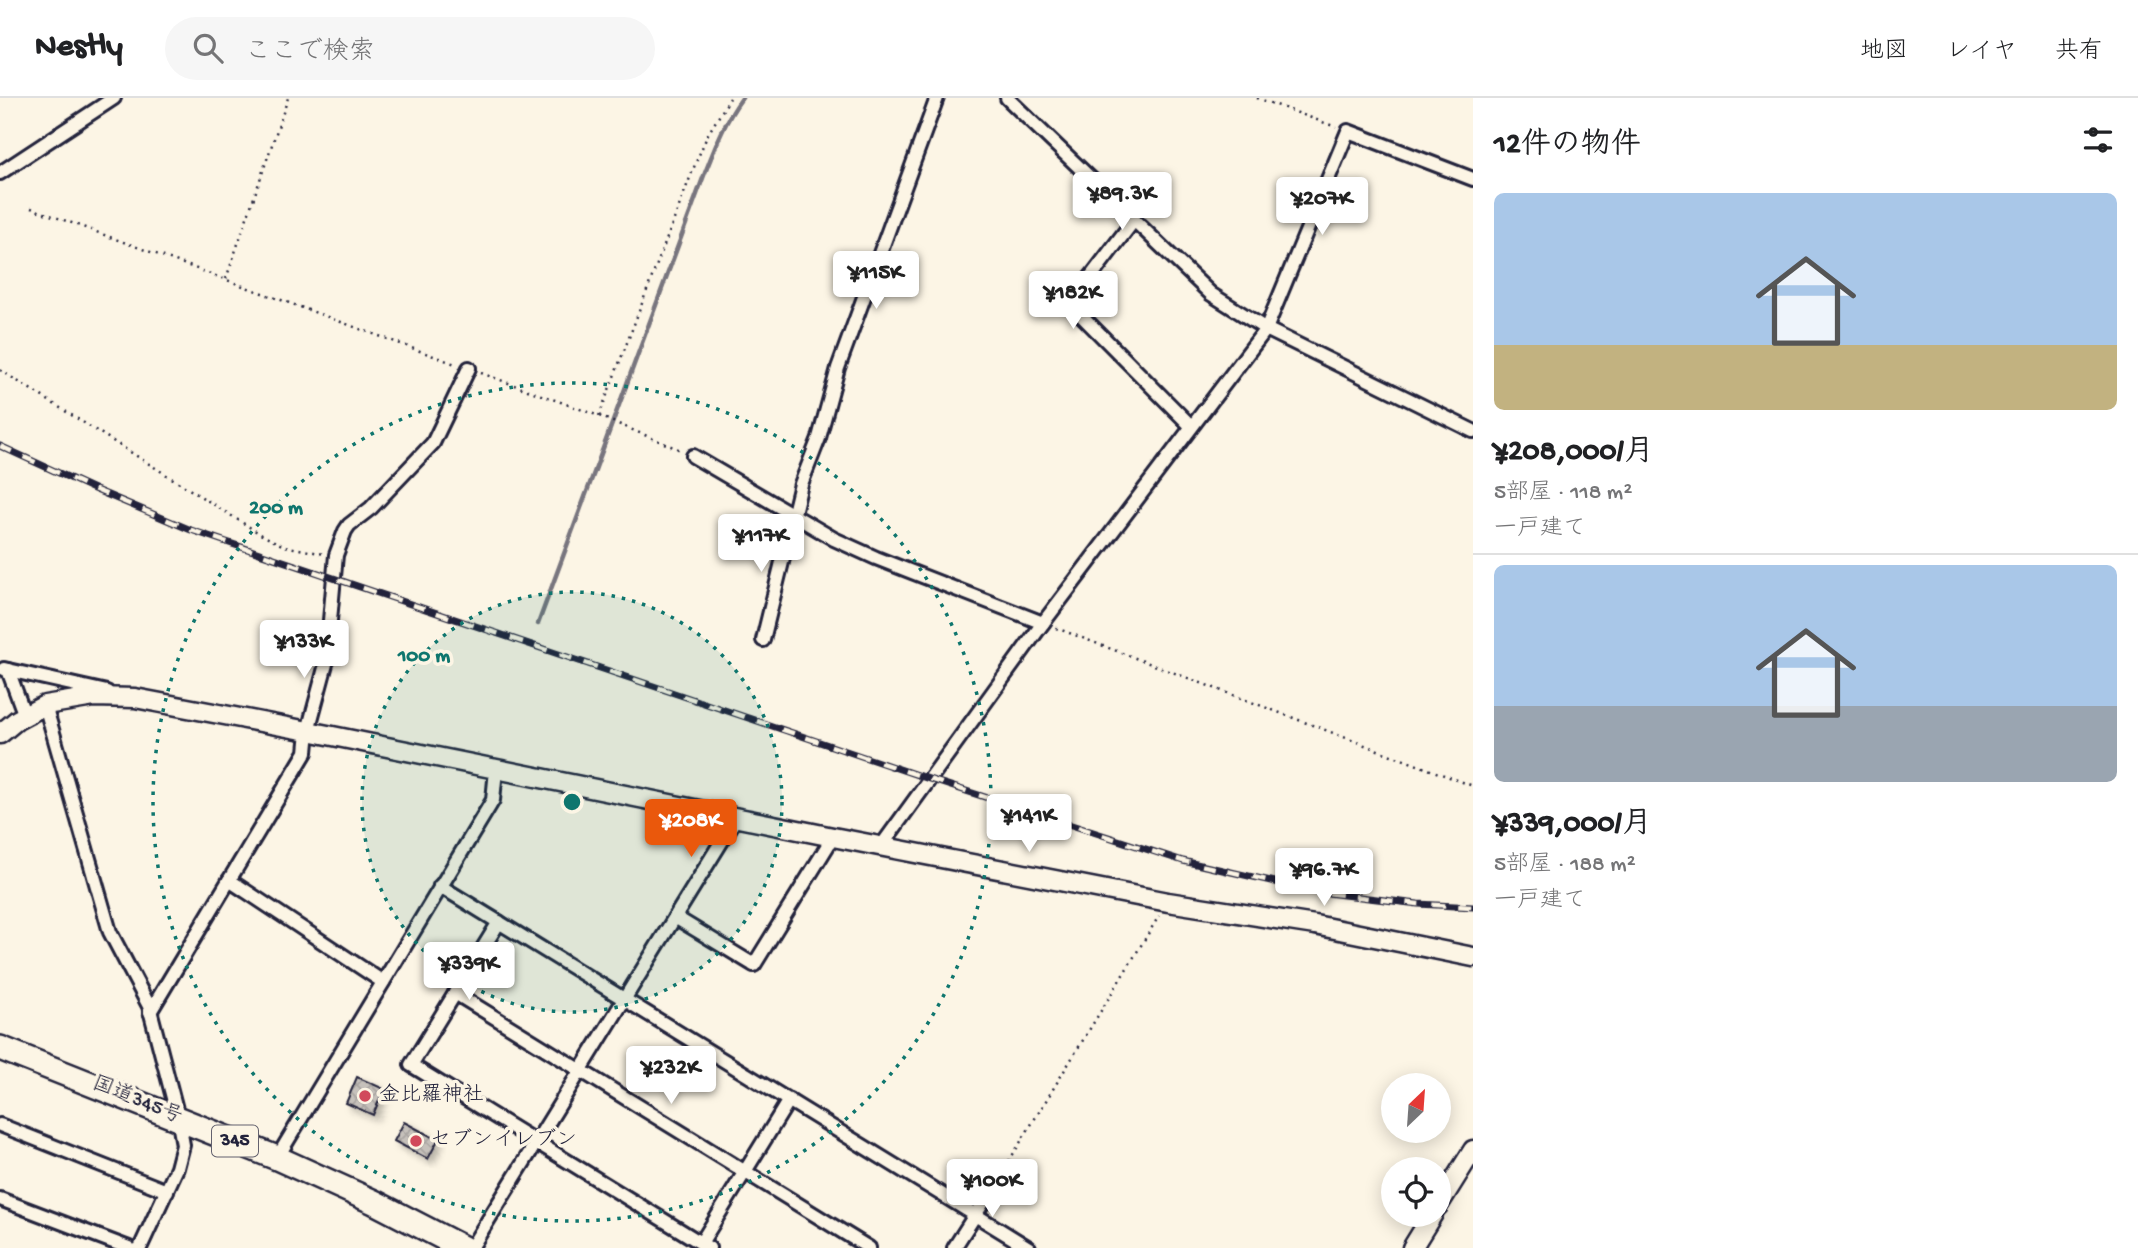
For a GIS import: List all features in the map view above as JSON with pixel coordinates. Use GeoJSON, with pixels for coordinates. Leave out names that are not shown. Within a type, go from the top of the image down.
{"type":"FeatureCollection","features":[{"type":"Feature","properties":{"kind":"highway","name":"国道345号"},"geometry":{"type":"LineString","coordinates":[[0,1048],[277,1158],[374,1202],[463,1248]]}},
{"type":"Feature","properties":{"kind":"street"},"geometry":{"type":"LineString","coordinates":[[0,173],[114,98]]}},
{"type":"Feature","properties":{"kind":"street"},"geometry":{"type":"LineString","coordinates":[[763,640],[792,516],[838,368],[937,98]]}},
{"type":"Feature","properties":{"kind":"street"},"geometry":{"type":"LineString","coordinates":[[1007,98],[1211,294],[1266,329],[1473,432]]}},
{"type":"Feature","properties":{"kind":"street"},"geometry":{"type":"LineString","coordinates":[[882,845],[1044,623],[1266,329],[1348,131],[1473,179]]}},
{"type":"Feature","properties":{"kind":"street"},"geometry":{"type":"LineString","coordinates":[[1134,220],[1070,304],[1191,426]]}},
{"type":"Feature","properties":{"kind":"street"},"geometry":{"type":"LineString","coordinates":[[150,1012],[306,752],[308,731],[326,664],[336,555],[349,524],[371,508],[433,443],[469,369]]}},
{"type":"Feature","properties":{"kind":"street"},"geometry":{"type":"LineString","coordinates":[[693,456],[834,539],[1044,623]]}},
{"type":"Feature","properties":{"kind":"street"},"geometry":{"type":"LineString","coordinates":[[4,669],[135,698],[736,818],[1168,902],[1315,925],[1473,957]]}},
{"type":"Feature","properties":{"kind":"street"},"geometry":{"type":"LineString","coordinates":[[4,669],[25,716]]}},
{"type":"Feature","properties":{"kind":"street"},"geometry":{"type":"LineString","coordinates":[[0,734],[45,705],[93,697],[135,698]]}},
{"type":"Feature","properties":{"kind":"street"},"geometry":{"type":"LineString","coordinates":[[45,705],[110,932],[150,1012],[183,1145],[177,1168],[141,1248]]}},
{"type":"Feature","properties":{"kind":"street"},"geometry":{"type":"LineString","coordinates":[[277,1158],[493,800],[496,770]]}},
{"type":"Feature","properties":{"kind":"street"},"geometry":{"type":"LineString","coordinates":[[471,1248],[736,818]]}},
{"type":"Feature","properties":{"kind":"street"},"geometry":{"type":"LineString","coordinates":[[675,917],[754,965],[833,837]]}},
{"type":"Feature","properties":{"kind":"street"},"geometry":{"type":"LineString","coordinates":[[229,880],[383,982]]}},
{"type":"Feature","properties":{"kind":"street"},"geometry":{"type":"LineString","coordinates":[[440,886],[1029,1248]]}},
{"type":"Feature","properties":{"kind":"street"},"geometry":{"type":"LineString","coordinates":[[499,922],[411,1065],[536,1142],[705,1245],[789,1100]]}},
{"type":"Feature","properties":{"kind":"street"},"geometry":{"type":"LineString","coordinates":[[455,993],[869,1248]]}},
{"type":"Feature","properties":{"kind":"street"},"geometry":{"type":"LineString","coordinates":[[0,1125],[167,1191]]}},
{"type":"Feature","properties":{"kind":"street"},"geometry":{"type":"LineString","coordinates":[[1451,1185],[1473,1150]]}},
{"type":"Feature","properties":{"kind":"street"},"geometry":{"type":"LineString","coordinates":[[954,1248],[1002,1173]]}},
{"type":"Feature","properties":{"kind":"street"},"geometry":{"type":"LineString","coordinates":[[0,1199],[129,1248]]}},
{"type":"Feature","properties":{"kind":"street"},"geometry":{"type":"LineString","coordinates":[[1412,1248],[1425,1227]]}},
{"type":"Feature","properties":{"kind":"path"},"geometry":{"type":"LineString","coordinates":[[226,279],[288,98]]}},
{"type":"Feature","properties":{"kind":"path"},"geometry":{"type":"LineString","coordinates":[[599,416],[696,162],[708,134],[730,98]]}},
{"type":"Feature","properties":{"kind":"path"},"geometry":{"type":"LineString","coordinates":[[1257,98],[1348,131]]}},
{"type":"Feature","properties":{"kind":"path"},"geometry":{"type":"LineString","coordinates":[[31,208],[599,416],[693,456]]}},
{"type":"Feature","properties":{"kind":"path"},"geometry":{"type":"LineString","coordinates":[[0,370],[262,535],[284,546],[336,555]]}},
{"type":"Feature","properties":{"kind":"path"},"geometry":{"type":"LineString","coordinates":[[1044,623],[1473,786]]}},
{"type":"Feature","properties":{"kind":"path"},"geometry":{"type":"LineString","coordinates":[[1002,1173],[1168,902]]}},
{"type":"Feature","properties":{"kind":"building","name":"金比羅神社"},"geometry":{"type":"Polygon","coordinates":[[[357,1077],[384,1089],[373,1115],[346,1103],[357,1077]]]}},
{"type":"Feature","properties":{"kind":"building","name":"セブンイレブン"},"geometry":{"type":"Polygon","coordinates":[[[404,1122],[438,1140],[428,1159],[394,1141],[404,1122]]]}},
{"type":"Feature","properties":{"kind":"waterway"},"geometry":{"type":"LineString","coordinates":[[538,624],[715,147],[742,98]]}},
{"type":"Feature","properties":{"kind":"railway"},"geometry":{"type":"LineString","coordinates":[[0,446],[191,530],[929,779],[1183,861],[1319,892],[1418,904],[1473,907]]}},
{"type":"Feature","properties":{"kind":"place","name":"金比羅神社"},"geometry":{"type":"Point","coordinates":[365,1096]}},
{"type":"Feature","properties":{"kind":"place","name":"セブンイレブン"},"geometry":{"type":"Point","coordinates":[416,1141]}}]}
